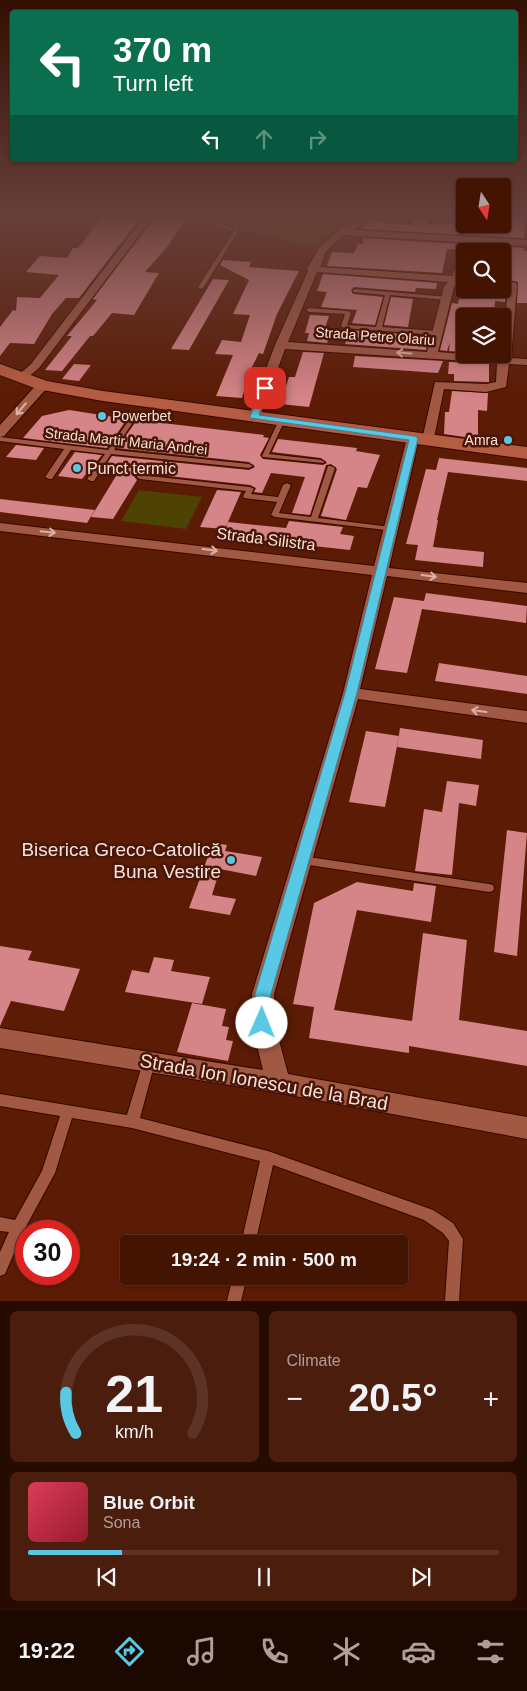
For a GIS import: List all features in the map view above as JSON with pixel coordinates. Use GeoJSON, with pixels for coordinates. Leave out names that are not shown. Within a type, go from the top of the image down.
{"type":"FeatureCollection","features":[{"type":"Feature","properties":{"kind":"main road"},"geometry":{"type":"LineString","coordinates":[[0,369],[43,385],[103,396],[527,453]]}},
{"type":"Feature","properties":{"kind":"street"},"geometry":{"type":"LineString","coordinates":[[22,377],[35,366],[103,278]]}},
{"type":"Feature","properties":{"kind":"street"},"geometry":{"type":"LineString","coordinates":[[254,417],[280,345],[308,278]]}},
{"type":"Feature","properties":{"kind":"street"},"geometry":{"type":"LineString","coordinates":[[441,278],[456,279]]}},
{"type":"Feature","properties":{"kind":"street"},"geometry":{"type":"LineString","coordinates":[[432,356],[449,287],[456,282]]}},
{"type":"Feature","properties":{"kind":"street"},"geometry":{"type":"LineString","coordinates":[[511,287],[513,288],[511,308]]}},
{"type":"Feature","properties":{"kind":"street","name":"Strada Petre Olariu"},"geometry":{"type":"LineString","coordinates":[[280,345],[456,358]]}},
{"type":"Feature","properties":{"kind":"street","name":"Strada Petre Olariu"},"geometry":{"type":"LineString","coordinates":[[511,361],[527,362]]}},
{"type":"Feature","properties":{"kind":"street"},"geometry":{"type":"LineString","coordinates":[[279,1083],[267,1047],[262,1023],[263,994],[351,693],[391,529],[439,385],[495,387],[502,384],[502,366],[504,363]]}},
{"type":"Feature","properties":{"kind":"street"},"geometry":{"type":"LineString","coordinates":[[0,433],[43,385]]}},
{"type":"Feature","properties":{"kind":"street","name":"Strada Silistra"},"geometry":{"type":"LineString","coordinates":[[0,527],[527,588]]}},
{"type":"Feature","properties":{"kind":"street"},"geometry":{"type":"LineString","coordinates":[[351,693],[527,717]]}},
{"type":"Feature","properties":{"kind":"street","name":"Strada Ion Ionescu de la Brad"},"geometry":{"type":"LineString","coordinates":[[0,1038],[279,1083],[527,1128]]}},
{"type":"Feature","properties":{"kind":"lane"},"geometry":{"type":"LineString","coordinates":[[201,287],[207,278]]}},
{"type":"Feature","properties":{"kind":"lane"},"geometry":{"type":"LineString","coordinates":[[355,291],[447,298]]}},
{"type":"Feature","properties":{"kind":"lane"},"geometry":{"type":"LineString","coordinates":[[379,328],[388,294]]}},
{"type":"Feature","properties":{"kind":"lane"},"geometry":{"type":"LineString","coordinates":[[309,310],[348,313],[344,326],[437,333]]}},
{"type":"Feature","properties":{"kind":"lane"},"geometry":{"type":"LineString","coordinates":[[91,480],[134,418]]}},
{"type":"Feature","properties":{"kind":"lane"},"geometry":{"type":"LineString","coordinates":[[282,420],[265,456],[321,462]]}},
{"type":"Feature","properties":{"kind":"lane","name":"Strada Martir Maria Andrei"},"geometry":{"type":"LineString","coordinates":[[0,439],[69,448],[249,466]]}},
{"type":"Feature","properties":{"kind":"lane"},"geometry":{"type":"LineString","coordinates":[[49,478],[69,448]]}},
{"type":"Feature","properties":{"kind":"lane"},"geometry":{"type":"LineString","coordinates":[[314,520],[331,468]]}},
{"type":"Feature","properties":{"kind":"lane"},"geometry":{"type":"LineString","coordinates":[[140,477],[250,489],[247,496],[281,500]]}},
{"type":"Feature","properties":{"kind":"lane"},"geometry":{"type":"LineString","coordinates":[[287,485],[275,515],[391,529]]}},
{"type":"Feature","properties":{"kind":"lane"},"geometry":{"type":"LineString","coordinates":[[302,860],[489,888]]}},
{"type":"Feature","properties":{"kind":"lane"},"geometry":{"type":"LineString","coordinates":[[132,1122],[149,1062]]}},
{"type":"Feature","properties":{"kind":"lane"},"geometry":{"type":"LineString","coordinates":[[0,1100],[132,1122],[268,1157],[428,1215],[448,1228],[456,1239],[452,1301]]}},
{"type":"Feature","properties":{"kind":"lane"},"geometry":{"type":"LineString","coordinates":[[22,1220],[48,1173],[68,1111]]}},
{"type":"Feature","properties":{"kind":"lane"},"geometry":{"type":"LineString","coordinates":[[250,1235],[268,1157]]}},
{"type":"Feature","properties":{"kind":"lane"},"geometry":{"type":"LineString","coordinates":[[0,1224],[15,1226]]}},
{"type":"Feature","properties":{"kind":"lane"},"geometry":{"type":"LineString","coordinates":[[0,1269],[15,1234]]}},
{"type":"Feature","properties":{"kind":"lane"},"geometry":{"type":"LineString","coordinates":[[234,1301],[238,1285]]}},
{"type":"Feature","properties":{"kind":"shaded area"},"geometry":{"type":"Polygon","coordinates":[[[139,490],[202,497],[186,529],[121,521],[139,490]]]}},
{"type":"Feature","properties":{"kind":"building"},"geometry":{"type":"Polygon","coordinates":[[[57,278],[95,278],[79,298],[66,298],[52,314],[34,344],[10,343],[0,356],[0,327],[13,310],[16,311],[17,297],[40,298],[57,278]]]}},
{"type":"Feature","properties":{"kind":"building"},"geometry":{"type":"Polygon","coordinates":[[[109,278],[156,278],[134,315],[112,313],[93,336],[90,336],[62,371],[45,370],[72,336],[67,336],[97,300],[93,299],[109,278]]]}},
{"type":"Feature","properties":{"kind":"building"},"geometry":{"type":"Polygon","coordinates":[[[245,278],[296,278],[277,314],[263,354],[259,353],[251,369],[242,398],[216,396],[233,355],[215,354],[222,340],[241,342],[250,315],[233,314],[249,280],[245,278]]]}},
{"type":"Feature","properties":{"kind":"building"},"geometry":{"type":"Polygon","coordinates":[[[322,278],[370,278],[437,283],[436,289],[416,288],[415,292],[354,287],[351,290],[353,294],[383,297],[375,325],[352,323],[357,310],[321,307],[327,292],[317,291],[322,278]]]}},
{"type":"Feature","properties":{"kind":"building"},"geometry":{"type":"Polygon","coordinates":[[[511,278],[527,278],[527,303],[517,303],[518,282],[511,280],[511,278]]]}},
{"type":"Feature","properties":{"kind":"building"},"geometry":{"type":"Polygon","coordinates":[[[213,279],[229,280],[189,350],[171,349],[213,279]]]}},
{"type":"Feature","properties":{"kind":"building"},"geometry":{"type":"Polygon","coordinates":[[[391,297],[413,299],[408,327],[384,325],[391,297]]]}},
{"type":"Feature","properties":{"kind":"building"},"geometry":{"type":"Polygon","coordinates":[[[459,298],[505,298],[505,302],[495,301],[494,308],[456,308],[456,351],[449,351],[450,342],[447,351],[440,350],[452,303],[458,304],[459,298]]]}},
{"type":"Feature","properties":{"kind":"building"},"geometry":{"type":"Polygon","coordinates":[[[310,315],[329,316],[323,334],[330,335],[327,343],[307,341],[309,333],[305,333],[310,315]]]}},
{"type":"Feature","properties":{"kind":"building"},"geometry":{"type":"Polygon","coordinates":[[[350,330],[429,336],[426,350],[345,344],[350,330]]]}},
{"type":"Feature","properties":{"kind":"building"},"geometry":{"type":"Polygon","coordinates":[[[303,352],[324,353],[309,407],[280,404],[289,377],[295,377],[303,352]]]}},
{"type":"Feature","properties":{"kind":"building"},"geometry":{"type":"Polygon","coordinates":[[[355,356],[443,361],[438,373],[353,367],[355,356]]]}},
{"type":"Feature","properties":{"kind":"building"},"geometry":{"type":"Polygon","coordinates":[[[449,362],[489,364],[489,382],[454,381],[454,374],[448,374],[449,362]]]}},
{"type":"Feature","properties":{"kind":"building"},"geometry":{"type":"Polygon","coordinates":[[[74,364],[91,365],[79,381],[62,379],[74,364]]]}},
{"type":"Feature","properties":{"kind":"building"},"geometry":{"type":"Polygon","coordinates":[[[452,391],[488,393],[487,411],[478,410],[478,439],[444,434],[445,412],[449,412],[452,391]]]}},
{"type":"Feature","properties":{"kind":"building"},"geometry":{"type":"Polygon","coordinates":[[[69,410],[127,419],[107,448],[23,438],[42,416],[69,410]]]}},
{"type":"Feature","properties":{"kind":"building"},"geometry":{"type":"Polygon","coordinates":[[[137,420],[264,435],[263,437],[269,438],[260,455],[263,459],[323,465],[327,463],[321,458],[272,452],[278,439],[357,448],[356,451],[380,455],[367,488],[358,487],[346,520],[321,516],[337,469],[331,464],[326,465],[310,515],[292,513],[305,477],[271,473],[262,493],[254,492],[256,488],[250,485],[141,473],[134,476],[137,480],[113,519],[91,517],[116,476],[100,474],[112,456],[249,470],[255,467],[249,462],[117,448],[137,420]]]}},
{"type":"Feature","properties":{"kind":"building"},"geometry":{"type":"Polygon","coordinates":[[[16,445],[44,448],[36,460],[6,457],[16,445]]]}},
{"type":"Feature","properties":{"kind":"building","name":"Punct termic"},"geometry":{"type":"Polygon","coordinates":[[[75,452],[102,455],[82,479],[58,476],[75,452]]]}},
{"type":"Feature","properties":{"kind":"building"},"geometry":{"type":"Polygon","coordinates":[[[439,458],[527,468],[527,481],[448,472],[433,547],[484,552],[483,567],[415,560],[418,545],[406,544],[426,469],[436,470],[439,458]]]}},
{"type":"Feature","properties":{"kind":"building"},"geometry":{"type":"Polygon","coordinates":[[[217,490],[241,492],[225,529],[200,527],[217,490]]]}},
{"type":"Feature","properties":{"kind":"building"},"geometry":{"type":"Polygon","coordinates":[[[0,499],[95,510],[87,523],[0,512],[0,499]]]}},
{"type":"Feature","properties":{"kind":"building"},"geometry":{"type":"Polygon","coordinates":[[[289,521],[343,527],[340,534],[354,536],[350,550],[223,536],[228,522],[286,528],[289,521]]]}},
{"type":"Feature","properties":{"kind":"building"},"geometry":{"type":"Polygon","coordinates":[[[426,593],[527,606],[526,623],[422,609],[407,673],[375,669],[394,597],[424,601],[426,593]]]}},
{"type":"Feature","properties":{"kind":"building"},"geometry":{"type":"Polygon","coordinates":[[[439,663],[527,676],[527,694],[435,681],[439,663]]]}},
{"type":"Feature","properties":{"kind":"building"},"geometry":{"type":"Polygon","coordinates":[[[400,728],[483,740],[481,759],[397,747],[400,728]]]}},
{"type":"Feature","properties":{"kind":"building"},"geometry":{"type":"Polygon","coordinates":[[[366,731],[399,736],[385,807],[349,802],[366,731]]]}},
{"type":"Feature","properties":{"kind":"building"},"geometry":{"type":"Polygon","coordinates":[[[447,781],[479,785],[476,806],[459,803],[452,875],[415,871],[424,809],[442,812],[447,781]]]}},
{"type":"Feature","properties":{"kind":"building"},"geometry":{"type":"Polygon","coordinates":[[[507,830],[527,833],[517,956],[494,952],[507,830]]]}},
{"type":"Feature","properties":{"kind":"building"},"geometry":{"type":"Polygon","coordinates":[[[213,843],[227,845],[225,851],[262,857],[256,876],[220,869],[212,895],[236,899],[230,915],[189,908],[213,843]]]}},
{"type":"Feature","properties":{"kind":"building"},"geometry":{"type":"Polygon","coordinates":[[[357,882],[413,891],[414,883],[436,886],[431,922],[357,910],[334,1010],[412,1021],[423,933],[467,940],[459,1020],[527,1031],[527,1066],[409,1046],[409,1053],[309,1038],[314,1007],[293,1004],[314,903],[357,882]]]}},
{"type":"Feature","properties":{"kind":"building"},"geometry":{"type":"Polygon","coordinates":[[[0,946],[32,951],[28,960],[80,969],[64,1011],[11,1001],[0,1026],[0,946]]]}},
{"type":"Feature","properties":{"kind":"building"},"geometry":{"type":"Polygon","coordinates":[[[154,957],[174,960],[171,971],[210,977],[202,1004],[125,992],[132,970],[149,973],[154,957]]]}},
{"type":"Feature","properties":{"kind":"building"},"geometry":{"type":"Polygon","coordinates":[[[192,1003],[226,1009],[222,1026],[229,1027],[226,1040],[233,1041],[228,1061],[177,1052],[192,1003]]]}},
{"type":"Feature","properties":{"kind":"place","name":"Powerbet"},"geometry":{"type":"Point","coordinates":[102,416]}},
{"type":"Feature","properties":{"kind":"place","name":"Amra"},"geometry":{"type":"Point","coordinates":[508,440]}},
{"type":"Feature","properties":{"kind":"place","name":"Punct termic"},"geometry":{"type":"Point","coordinates":[77,468]}},
{"type":"Feature","properties":{"kind":"place","name":"Biserica Greco-Catolică Buna Vestire"},"geometry":{"type":"Point","coordinates":[231,860]}},
{"type":"Feature","properties":{"kind":"route"},"geometry":{"type":"LineString","coordinates":[[262,1023],[263,994],[351,693],[414,438],[254,417],[265,388]]}}]}
